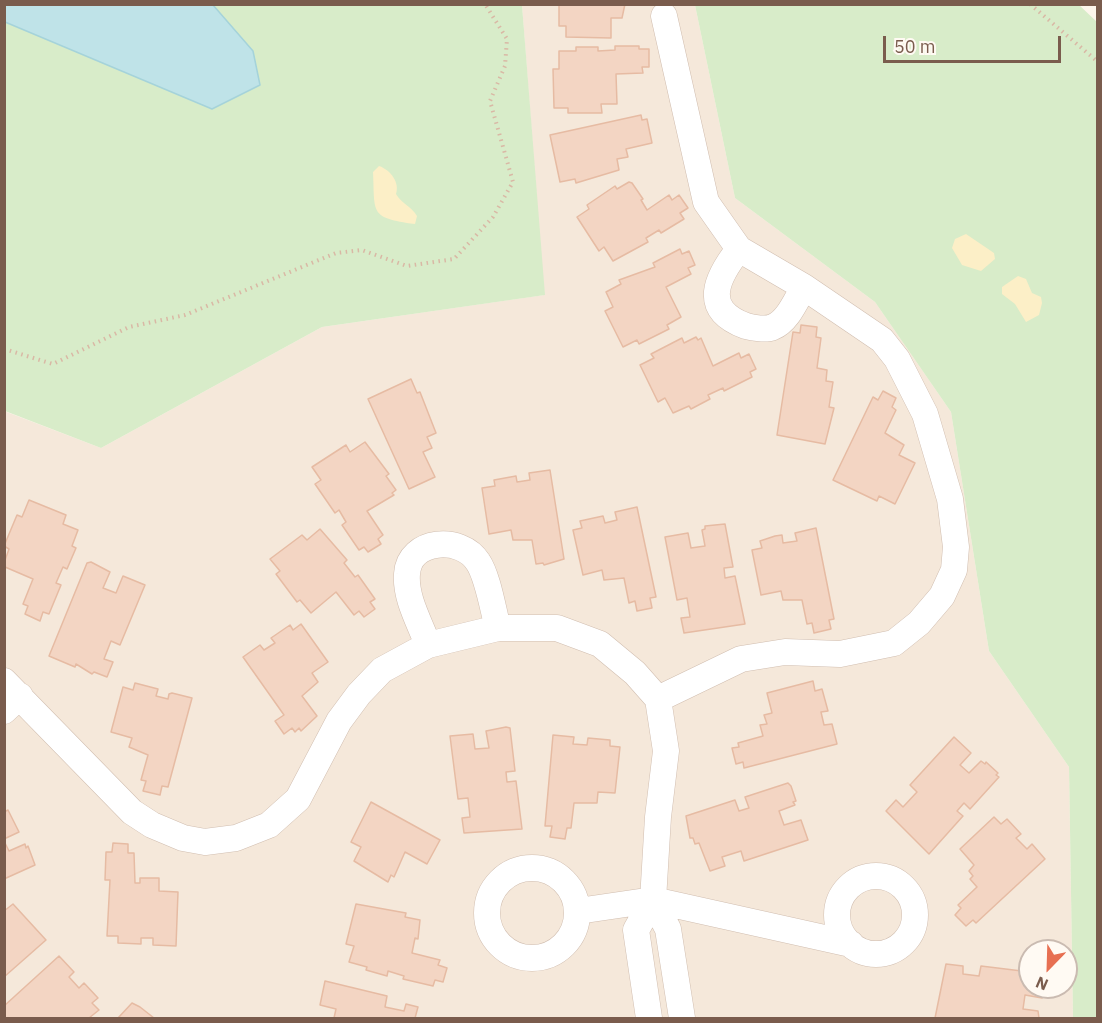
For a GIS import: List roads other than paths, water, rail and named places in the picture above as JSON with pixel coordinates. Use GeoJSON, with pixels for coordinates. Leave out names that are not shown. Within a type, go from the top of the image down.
{"type":"FeatureCollection","features":[{"type":"Feature","properties":{"kind":"street"},"geometry":{"type":"LineString","coordinates":[[658,699],[741,658],[785,652],[840,654],[894,643],[919,623],[942,596],[954,570],[956,547],[950,499],[925,414],[897,359],[882,340],[804,287],[739,249],[706,202],[664,16]]}},
{"type":"Feature","properties":{"kind":"street"},"geometry":{"type":"LineString","coordinates":[[739,249],[720,273],[717,290],[719,306],[733,321],[753,328],[773,327],[790,312],[804,287]]}},
{"type":"Feature","properties":{"kind":"street"},"geometry":{"type":"LineString","coordinates":[[428,645],[408,592],[407,571],[416,556],[433,544],[452,544],[468,550],[480,563],[498,628]]}},
{"type":"Feature","properties":{"kind":"street"},"geometry":{"type":"LineString","coordinates":[[10,696],[138,816],[183,838],[205,842],[225,839],[269,825],[298,799],[339,721],[359,694],[382,670],[428,645],[498,628],[557,628],[600,644],[635,673],[658,699],[666,751],[658,817],[653,900],[636,930],[650,1018]]}},
{"type":"Feature","properties":{"kind":"street"},"geometry":{"type":"LineString","coordinates":[[653,900],[668,929],[682,1018]]}},
{"type":"Feature","properties":{"kind":"street"},"geometry":{"type":"LineString","coordinates":[[578,910],[653,900],[851,944]]}},
{"type":"Feature","properties":{"kind":"street"},"geometry":{"type":"LineString","coordinates":[[642,975],[675,970]]}},
{"type":"Feature","properties":{"kind":"water"},"geometry":{"type":"Polygon","coordinates":[[[4,5],[213,5],[253,51],[260,85],[212,109],[5,22],[4,5]]]}}]}
